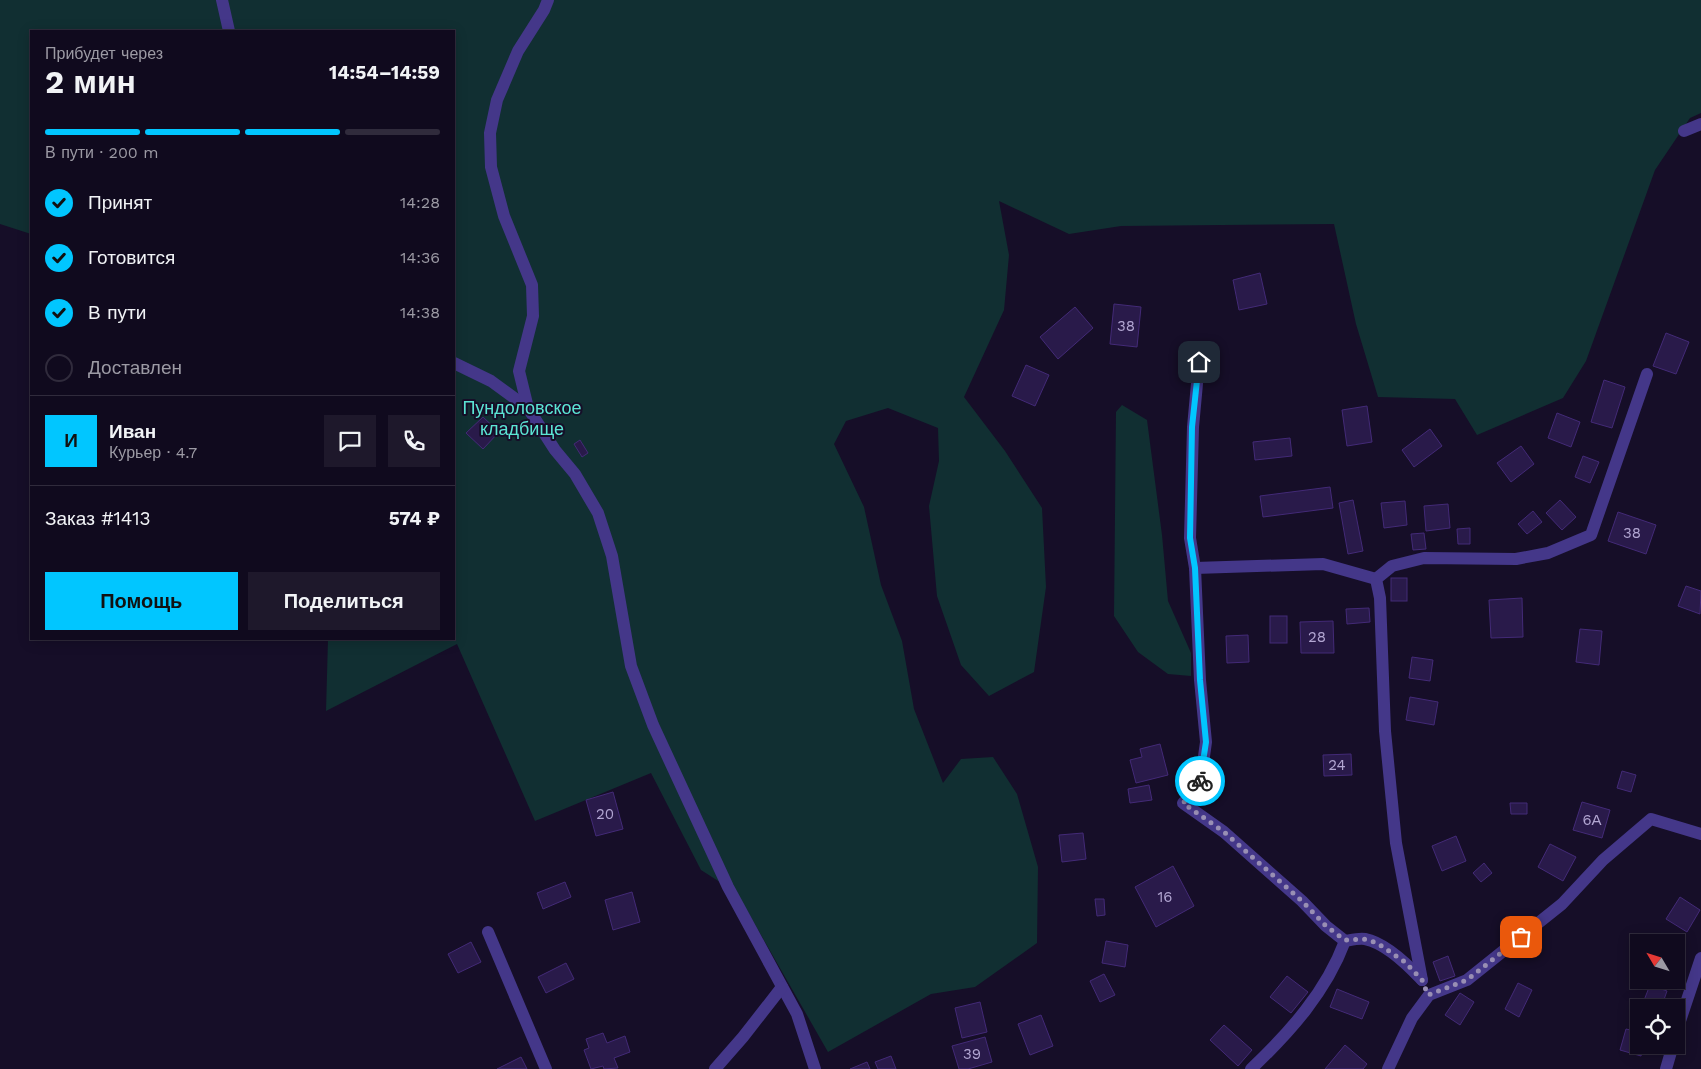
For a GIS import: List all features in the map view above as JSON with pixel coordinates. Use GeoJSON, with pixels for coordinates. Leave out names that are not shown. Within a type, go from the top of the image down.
{"type":"FeatureCollection","features":[{"type":"Feature","properties":{"kind":"street"},"geometry":{"type":"LineString","coordinates":[[222,0],[229,30]]}},
{"type":"Feature","properties":{"kind":"street"},"geometry":{"type":"LineString","coordinates":[[548,0],[544,10],[518,51],[497,100],[490,133],[491,167],[504,216],[532,285],[533,316],[519,371],[528,408],[555,450],[575,474],[598,513],[612,556],[631,666],[653,725],[728,887],[797,1014],[815,1069]]}},
{"type":"Feature","properties":{"kind":"street"},"geometry":{"type":"LineString","coordinates":[[1684,131],[1701,124]]}},
{"type":"Feature","properties":{"kind":"street"},"geometry":{"type":"LineString","coordinates":[[1199,362],[1192,427],[1190,538],[1195,568],[1200,680],[1206,742],[1200,785],[1183,803],[1224,832],[1302,901],[1326,926],[1345,940],[1364,939],[1377,943],[1405,962],[1422,980]]}},
{"type":"Feature","properties":{"kind":"street"},"geometry":{"type":"LineString","coordinates":[[455,363],[491,381],[528,408]]}},
{"type":"Feature","properties":{"kind":"street"},"geometry":{"type":"LineString","coordinates":[[1376,579],[1392,566],[1424,558],[1516,559],[1548,553],[1591,535],[1647,374]]}},
{"type":"Feature","properties":{"kind":"street"},"geometry":{"type":"LineString","coordinates":[[1195,568],[1323,564],[1376,579]]}},
{"type":"Feature","properties":{"kind":"street"},"geometry":{"type":"LineString","coordinates":[[1376,579],[1380,598],[1385,730],[1396,843],[1422,980],[1428,995]]}},
{"type":"Feature","properties":{"kind":"street"},"geometry":{"type":"LineString","coordinates":[[1388,1069],[1412,1018],[1428,995],[1467,980],[1562,904],[1604,860],[1651,819],[1701,834]]}},
{"type":"Feature","properties":{"kind":"street"},"geometry":{"type":"LineString","coordinates":[[488,932],[546,1069]]}},
{"type":"Feature","properties":{"kind":"street"},"geometry":{"type":"LineString","coordinates":[[1251,1069],[1291,1030],[1337,962],[1345,940]]}},
{"type":"Feature","properties":{"kind":"street"},"geometry":{"type":"LineString","coordinates":[[1685,1006],[1701,958]]}},
{"type":"Feature","properties":{"kind":"street"},"geometry":{"type":"LineString","coordinates":[[715,1069],[782,987]]}},
{"type":"Feature","properties":{"kind":"street"},"geometry":{"type":"LineString","coordinates":[[1666,1069],[1670,1054]]}},
{"type":"Feature","properties":{"kind":"green space","name":"Пундоловское кладбище"},"geometry":{"type":"Polygon","coordinates":[[[0,0],[1701,0],[1701,113],[1690,118],[1655,170],[1586,361],[1563,398],[1477,435],[1455,399],[1378,397],[1356,324],[1334,224],[1121,226],[1069,234],[999,201],[1009,255],[1004,310],[964,397],[1005,451],[1042,508],[1046,587],[1034,672],[989,696],[961,665],[937,596],[929,506],[939,461],[938,428],[888,408],[846,421],[834,444],[864,507],[881,585],[902,641],[914,709],[943,783],[961,759],[993,757],[1017,794],[1038,867],[1037,943],[975,987],[931,994],[828,1052],[737,893],[701,870],[651,773],[535,821],[457,644],[326,711],[328,640],[455,640],[455,30],[30,30],[30,234],[0,224],[0,0]]]}},
{"type":"Feature","properties":{"kind":"green space"},"geometry":{"type":"Polygon","coordinates":[[[1122,405],[1147,420],[1162,535],[1168,601],[1191,653],[1191,676],[1168,674],[1138,652],[1114,616],[1116,412],[1122,405]]]}},
{"type":"Feature","properties":{"kind":"building"},"geometry":{"type":"Polygon","coordinates":[[[1260,273],[1267,304],[1239,310],[1233,280],[1260,273]]]}},
{"type":"Feature","properties":{"kind":"building"},"geometry":{"type":"Polygon","coordinates":[[[1114,304],[1141,307],[1137,347],[1110,344],[1114,304]]]}},
{"type":"Feature","properties":{"kind":"building"},"geometry":{"type":"Polygon","coordinates":[[[1075,307],[1093,328],[1058,359],[1040,337],[1075,307]]]}},
{"type":"Feature","properties":{"kind":"building"},"geometry":{"type":"Polygon","coordinates":[[[1666,333],[1689,342],[1676,374],[1653,366],[1666,333]]]}},
{"type":"Feature","properties":{"kind":"building"},"geometry":{"type":"Polygon","coordinates":[[[1026,365],[1049,375],[1035,406],[1012,396],[1026,365]]]}},
{"type":"Feature","properties":{"kind":"building"},"geometry":{"type":"Polygon","coordinates":[[[1604,380],[1625,387],[1612,428],[1591,422],[1604,380]]]}},
{"type":"Feature","properties":{"kind":"building"},"geometry":{"type":"Polygon","coordinates":[[[1367,406],[1372,442],[1347,446],[1342,410],[1367,406]]]}},
{"type":"Feature","properties":{"kind":"building"},"geometry":{"type":"Polygon","coordinates":[[[1557,413],[1580,422],[1571,447],[1548,438],[1557,413]]]}},
{"type":"Feature","properties":{"kind":"building"},"geometry":{"type":"Polygon","coordinates":[[[483,417],[499,432],[483,449],[466,433],[483,417]]]}},
{"type":"Feature","properties":{"kind":"building"},"geometry":{"type":"Polygon","coordinates":[[[1430,429],[1442,446],[1414,467],[1402,450],[1430,429]]]}},
{"type":"Feature","properties":{"kind":"building"},"geometry":{"type":"Polygon","coordinates":[[[1290,438],[1292,456],[1255,460],[1253,442],[1290,438]]]}},
{"type":"Feature","properties":{"kind":"building"},"geometry":{"type":"Polygon","coordinates":[[[580,440],[588,453],[582,457],[574,444],[580,440]]]}},
{"type":"Feature","properties":{"kind":"building"},"geometry":{"type":"Polygon","coordinates":[[[1521,446],[1534,464],[1511,482],[1497,463],[1521,446]]]}},
{"type":"Feature","properties":{"kind":"building"},"geometry":{"type":"Polygon","coordinates":[[[1583,456],[1599,462],[1590,483],[1575,477],[1583,456]]]}},
{"type":"Feature","properties":{"kind":"building"},"geometry":{"type":"Polygon","coordinates":[[[1330,487],[1333,508],[1263,517],[1260,496],[1330,487]]]}},
{"type":"Feature","properties":{"kind":"building"},"geometry":{"type":"Polygon","coordinates":[[[1353,500],[1363,551],[1348,554],[1339,503],[1353,500]]]}},
{"type":"Feature","properties":{"kind":"building"},"geometry":{"type":"Polygon","coordinates":[[[1560,500],[1576,517],[1562,530],[1546,513],[1560,500]]]}},
{"type":"Feature","properties":{"kind":"building"},"geometry":{"type":"Polygon","coordinates":[[[1405,501],[1407,525],[1384,528],[1381,503],[1405,501]]]}},
{"type":"Feature","properties":{"kind":"building"},"geometry":{"type":"Polygon","coordinates":[[[1448,504],[1450,528],[1426,531],[1424,506],[1448,504]]]}},
{"type":"Feature","properties":{"kind":"building"},"geometry":{"type":"Polygon","coordinates":[[[1533,511],[1542,522],[1527,534],[1518,524],[1533,511]]]}},
{"type":"Feature","properties":{"kind":"building"},"geometry":{"type":"Polygon","coordinates":[[[1618,512],[1656,525],[1646,554],[1608,541],[1618,512]]]}},
{"type":"Feature","properties":{"kind":"building"},"geometry":{"type":"Polygon","coordinates":[[[1470,528],[1470,544],[1458,544],[1457,529],[1470,528]]]}},
{"type":"Feature","properties":{"kind":"building"},"geometry":{"type":"Polygon","coordinates":[[[1424,533],[1426,549],[1413,550],[1411,534],[1424,533]]]}},
{"type":"Feature","properties":{"kind":"building"},"geometry":{"type":"Polygon","coordinates":[[[1391,578],[1407,578],[1407,601],[1391,601],[1391,578]]]}},
{"type":"Feature","properties":{"kind":"building"},"geometry":{"type":"Polygon","coordinates":[[[1686,586],[1701,591],[1700,614],[1678,606],[1686,586]]]}},
{"type":"Feature","properties":{"kind":"building"},"geometry":{"type":"Polygon","coordinates":[[[1522,598],[1523,637],[1491,638],[1489,600],[1522,598]]]}},
{"type":"Feature","properties":{"kind":"building"},"geometry":{"type":"Polygon","coordinates":[[[1369,608],[1370,622],[1347,624],[1346,609],[1369,608]]]}},
{"type":"Feature","properties":{"kind":"building"},"geometry":{"type":"Polygon","coordinates":[[[1270,616],[1287,616],[1287,643],[1270,643],[1270,616]]]}},
{"type":"Feature","properties":{"kind":"building"},"geometry":{"type":"Polygon","coordinates":[[[1333,621],[1334,653],[1301,653],[1300,622],[1333,621]]]}},
{"type":"Feature","properties":{"kind":"building"},"geometry":{"type":"Polygon","coordinates":[[[1580,629],[1602,631],[1599,665],[1576,662],[1580,629]]]}},
{"type":"Feature","properties":{"kind":"building"},"geometry":{"type":"Polygon","coordinates":[[[1248,635],[1249,662],[1227,663],[1226,636],[1248,635]]]}},
{"type":"Feature","properties":{"kind":"building"},"geometry":{"type":"Polygon","coordinates":[[[1412,657],[1433,660],[1430,681],[1409,678],[1412,657]]]}},
{"type":"Feature","properties":{"kind":"building"},"geometry":{"type":"Polygon","coordinates":[[[1410,697],[1438,702],[1434,725],[1406,720],[1410,697]]]}},
{"type":"Feature","properties":{"kind":"building"},"geometry":{"type":"Polygon","coordinates":[[[1160,744],[1168,775],[1136,783],[1130,760],[1142,757],[1140,749],[1160,744]]]}},
{"type":"Feature","properties":{"kind":"building"},"geometry":{"type":"Polygon","coordinates":[[[1351,754],[1352,775],[1324,776],[1323,755],[1351,754]]]}},
{"type":"Feature","properties":{"kind":"building"},"geometry":{"type":"Polygon","coordinates":[[[1622,771],[1636,775],[1631,792],[1617,788],[1622,771]]]}},
{"type":"Feature","properties":{"kind":"building"},"geometry":{"type":"Polygon","coordinates":[[[1149,785],[1152,800],[1130,803],[1128,789],[1149,785]]]}},
{"type":"Feature","properties":{"kind":"building"},"geometry":{"type":"Polygon","coordinates":[[[613,792],[623,829],[596,836],[586,800],[613,792]]]}},
{"type":"Feature","properties":{"kind":"building"},"geometry":{"type":"Polygon","coordinates":[[[1582,802],[1610,810],[1602,838],[1573,830],[1582,802]]]}},
{"type":"Feature","properties":{"kind":"building"},"geometry":{"type":"Polygon","coordinates":[[[1510,803],[1527,803],[1527,814],[1511,814],[1510,803]]]}},
{"type":"Feature","properties":{"kind":"building"},"geometry":{"type":"Polygon","coordinates":[[[1083,833],[1086,859],[1062,862],[1059,835],[1083,833]]]}},
{"type":"Feature","properties":{"kind":"building"},"geometry":{"type":"Polygon","coordinates":[[[1456,836],[1466,861],[1442,871],[1432,846],[1456,836]]]}},
{"type":"Feature","properties":{"kind":"building"},"geometry":{"type":"Polygon","coordinates":[[[1550,844],[1576,857],[1563,881],[1538,867],[1550,844]]]}},
{"type":"Feature","properties":{"kind":"building"},"geometry":{"type":"Polygon","coordinates":[[[1484,863],[1492,873],[1481,882],[1473,873],[1484,863]]]}},
{"type":"Feature","properties":{"kind":"building"},"geometry":{"type":"Polygon","coordinates":[[[1173,866],[1194,906],[1156,927],[1135,887],[1173,866]]]}},
{"type":"Feature","properties":{"kind":"building"},"geometry":{"type":"Polygon","coordinates":[[[565,882],[571,897],[543,909],[537,893],[565,882]]]}},
{"type":"Feature","properties":{"kind":"building"},"geometry":{"type":"Polygon","coordinates":[[[632,892],[640,922],[613,930],[605,900],[632,892]]]}},
{"type":"Feature","properties":{"kind":"building"},"geometry":{"type":"Polygon","coordinates":[[[1680,897],[1700,910],[1687,932],[1666,919],[1680,897]]]}},
{"type":"Feature","properties":{"kind":"building"},"geometry":{"type":"Polygon","coordinates":[[[1095,899],[1104,899],[1105,915],[1097,916],[1095,899]]]}},
{"type":"Feature","properties":{"kind":"building"},"geometry":{"type":"Polygon","coordinates":[[[1106,941],[1128,945],[1125,967],[1102,963],[1106,941]]]}},
{"type":"Feature","properties":{"kind":"building"},"geometry":{"type":"Polygon","coordinates":[[[471,942],[481,962],[458,973],[448,954],[471,942]]]}},
{"type":"Feature","properties":{"kind":"building"},"geometry":{"type":"Polygon","coordinates":[[[1448,956],[1455,976],[1440,981],[1433,962],[1448,956]]]}},
{"type":"Feature","properties":{"kind":"building"},"geometry":{"type":"Polygon","coordinates":[[[566,963],[574,979],[546,993],[538,977],[566,963]]]}},
{"type":"Feature","properties":{"kind":"building"},"geometry":{"type":"Polygon","coordinates":[[[1104,974],[1115,995],[1100,1002],[1090,981],[1104,974]]]}},
{"type":"Feature","properties":{"kind":"building"},"geometry":{"type":"Polygon","coordinates":[[[1287,976],[1308,992],[1291,1013],[1270,997],[1287,976]]]}},
{"type":"Feature","properties":{"kind":"building"},"geometry":{"type":"Polygon","coordinates":[[[1518,983],[1532,990],[1519,1017],[1505,1009],[1518,983]]]}},
{"type":"Feature","properties":{"kind":"building"},"geometry":{"type":"Polygon","coordinates":[[[1337,989],[1369,1002],[1362,1019],[1330,1007],[1337,989]]]}},
{"type":"Feature","properties":{"kind":"building"},"geometry":{"type":"Polygon","coordinates":[[[1648,989],[1667,991],[1664,999],[1645,999],[1648,989]]]}},
{"type":"Feature","properties":{"kind":"building"},"geometry":{"type":"Polygon","coordinates":[[[1460,993],[1474,1002],[1460,1025],[1445,1015],[1460,993]]]}},
{"type":"Feature","properties":{"kind":"building"},"geometry":{"type":"Polygon","coordinates":[[[980,1002],[987,1032],[962,1038],[955,1008],[980,1002]]]}},
{"type":"Feature","properties":{"kind":"building"},"geometry":{"type":"Polygon","coordinates":[[[1041,1015],[1053,1046],[1030,1055],[1018,1024],[1041,1015]]]}},
{"type":"Feature","properties":{"kind":"building"},"geometry":{"type":"Polygon","coordinates":[[[1224,1025],[1252,1050],[1238,1066],[1210,1040],[1224,1025]]]}},
{"type":"Feature","properties":{"kind":"building"},"geometry":{"type":"Polygon","coordinates":[[[1626,1029],[1630,1030],[1630,1053],[1620,1050],[1626,1029]]]}},
{"type":"Feature","properties":{"kind":"building"},"geometry":{"type":"Polygon","coordinates":[[[603,1033],[607,1043],[625,1036],[630,1052],[614,1058],[618,1068],[604,1069],[603,1066],[591,1069],[584,1050],[589,1048],[586,1039],[603,1033]]]}},
{"type":"Feature","properties":{"kind":"building"},"geometry":{"type":"Polygon","coordinates":[[[985,1037],[992,1062],[968,1069],[959,1069],[952,1046],[985,1037]]]}},
{"type":"Feature","properties":{"kind":"building"},"geometry":{"type":"Polygon","coordinates":[[[1345,1045],[1367,1064],[1363,1069],[1325,1069],[1345,1045]]]}},
{"type":"Feature","properties":{"kind":"building"},"geometry":{"type":"Polygon","coordinates":[[[891,1056],[896,1069],[878,1069],[875,1062],[891,1056]]]}},
{"type":"Feature","properties":{"kind":"building"},"geometry":{"type":"Polygon","coordinates":[[[521,1057],[527,1069],[497,1069],[521,1057]]]}},
{"type":"Feature","properties":{"kind":"building"},"geometry":{"type":"Polygon","coordinates":[[[867,1062],[870,1069],[850,1069],[867,1062]]]}},
{"type":"Feature","properties":{"kind":"way so far"},"geometry":{"type":"LineString","coordinates":[[1200,781],[1200,785],[1183,803],[1224,832],[1302,901],[1326,926],[1345,940],[1364,939],[1377,943],[1405,962],[1422,980],[1428,995],[1467,980],[1521,937]]}},
{"type":"Feature","properties":{"kind":"route"},"geometry":{"type":"LineString","coordinates":[[1199,362],[1192,427],[1190,538],[1195,568],[1200,680],[1206,742],[1200,781]]}}]}
